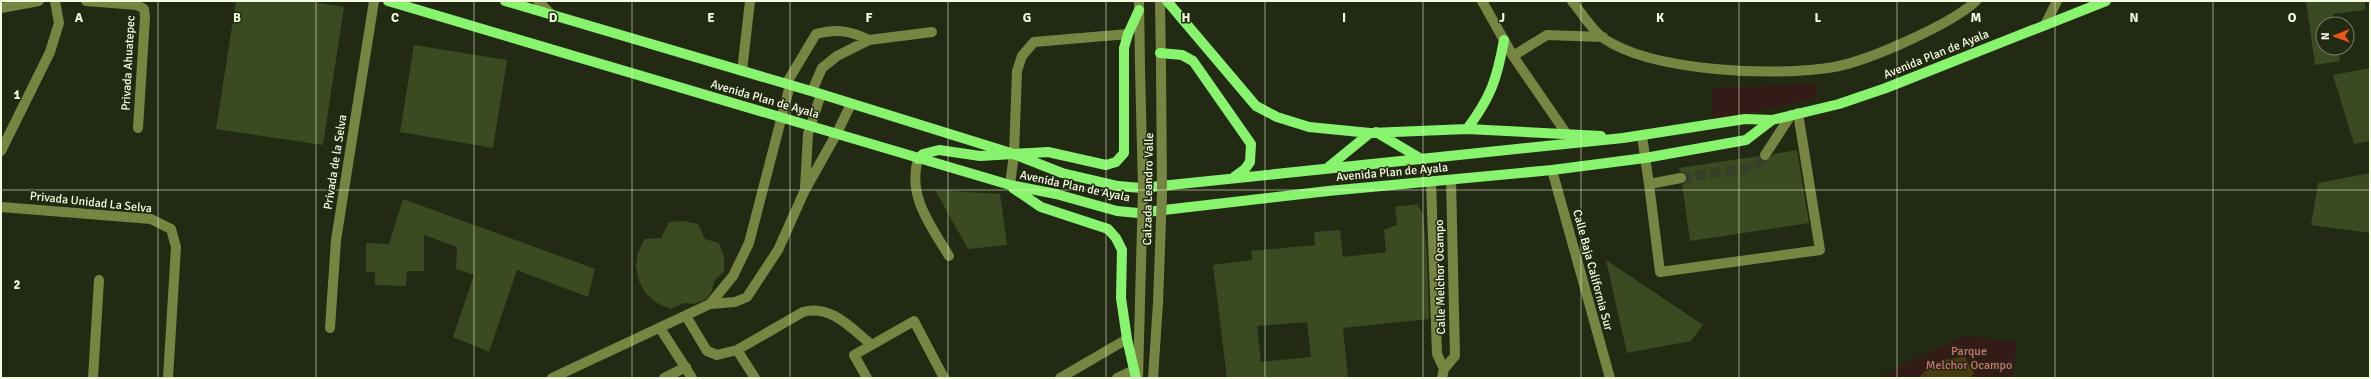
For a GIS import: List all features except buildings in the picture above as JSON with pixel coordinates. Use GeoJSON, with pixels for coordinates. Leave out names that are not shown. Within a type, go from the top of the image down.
{"type":"FeatureCollection","features":[{"type":"Feature","properties":{"kind":"main road","name":"Avenida Plan de Ayala"},"geometry":{"type":"LineString","coordinates":[[388,1],[837,133],[918,159],[1010,185],[1056,194],[1117,211],[1138,213],[1552,170],[1645,158],[1746,140],[1772,120]]}},
{"type":"Feature","properties":{"kind":"main road","name":"Avenida Plan de Ayala"},"geometry":{"type":"LineString","coordinates":[[505,1],[817,92],[850,104],[1014,154],[1062,173],[1118,186],[1141,188],[1423,160],[1642,136],[1745,119],[1772,120],[1838,104],[1886,88],[2046,23],[2106,1]]}},
{"type":"Feature","properties":{"kind":"main road"},"geometry":{"type":"LineString","coordinates":[[1167,1],[1256,106],[1277,117],[1309,126],[1373,132],[1467,130],[1566,133],[1623,138]]}},
{"type":"Feature","properties":{"kind":"main road"},"geometry":{"type":"LineString","coordinates":[[918,159],[923,154],[938,150],[980,156],[1048,152],[1106,165],[1116,162],[1124,153],[1124,48],[1139,5]]}},
{"type":"Feature","properties":{"kind":"main road"},"geometry":{"type":"LineString","coordinates":[[1467,130],[1487,101],[1494,84],[1504,40]]}},
{"type":"Feature","properties":{"kind":"main road"},"geometry":{"type":"LineString","coordinates":[[1160,53],[1182,55],[1192,61],[1251,144],[1250,162],[1246,169],[1232,178]]}},
{"type":"Feature","properties":{"kind":"main road"},"geometry":{"type":"LineString","coordinates":[[1373,132],[1423,160]]}},
{"type":"Feature","properties":{"kind":"main road"},"geometry":{"type":"LineString","coordinates":[[1326,169],[1373,132]]}},
{"type":"Feature","properties":{"kind":"main road"},"geometry":{"type":"LineString","coordinates":[[1010,185],[1041,207],[1108,229],[1116,238],[1122,250],[1122,298],[1127,339],[1136,375]]}},
{"type":"Feature","properties":{"kind":"street"},"geometry":{"type":"LineString","coordinates":[[1,8],[39,1]]}},
{"type":"Feature","properties":{"kind":"street"},"geometry":{"type":"LineString","coordinates":[[1,151],[50,52],[59,23],[55,1]]}},
{"type":"Feature","properties":{"kind":"street","name":"Privada Ahuatepec"},"geometry":{"type":"LineString","coordinates":[[86,1],[137,5],[144,9],[145,17],[138,128]]}},
{"type":"Feature","properties":{"kind":"street","name":"Privada de la Selva"},"geometry":{"type":"LineString","coordinates":[[330,328],[336,240],[374,1]]}},
{"type":"Feature","properties":{"kind":"street"},"geometry":{"type":"LineString","coordinates":[[538,1],[552,15]]}},
{"type":"Feature","properties":{"kind":"street"},"geometry":{"type":"LineString","coordinates":[[742,71],[750,1]]}},
{"type":"Feature","properties":{"kind":"street","name":"Calzada Leandro Valle"},"geometry":{"type":"LineString","coordinates":[[1153,378],[1158,303],[1162,193],[1160,1]]}},
{"type":"Feature","properties":{"kind":"street"},"geometry":{"type":"LineString","coordinates":[[1482,1],[1512,56],[1566,133]]}},
{"type":"Feature","properties":{"kind":"street"},"geometry":{"type":"LineString","coordinates":[[1572,1],[1603,37]]}},
{"type":"Feature","properties":{"kind":"street"},"geometry":{"type":"LineString","coordinates":[[1512,56],[1547,35],[1603,37],[1644,56],[1681,64],[1766,71],[1835,67],[1877,54],[1927,31],[1976,1]]}},
{"type":"Feature","properties":{"kind":"street"},"geometry":{"type":"LineString","coordinates":[[2046,23],[2057,1]]}},
{"type":"Feature","properties":{"kind":"street","name":"Calzada Leandro Valle"},"geometry":{"type":"LineString","coordinates":[[1136,375],[1140,301],[1142,182],[1139,5]]}},
{"type":"Feature","properties":{"kind":"street"},"geometry":{"type":"LineString","coordinates":[[710,304],[733,276],[749,243],[782,118],[788,84],[816,34],[830,30],[854,33],[869,40]]}},
{"type":"Feature","properties":{"kind":"street"},"geometry":{"type":"LineString","coordinates":[[805,190],[807,142],[822,68],[837,56],[869,40],[932,32]]}},
{"type":"Feature","properties":{"kind":"street"},"geometry":{"type":"LineString","coordinates":[[1010,185],[1014,154],[1017,71],[1022,56],[1034,42],[1128,34]]}},
{"type":"Feature","properties":{"kind":"street"},"geometry":{"type":"LineString","coordinates":[[552,378],[568,374],[710,304],[735,302],[747,297],[774,256],[805,190],[837,133],[850,104]]}},
{"type":"Feature","properties":{"kind":"street"},"geometry":{"type":"LineString","coordinates":[[1765,155],[1795,114]]}},
{"type":"Feature","properties":{"kind":"street"},"geometry":{"type":"LineString","coordinates":[[1642,136],[1660,272],[1820,250],[1795,114]]}},
{"type":"Feature","properties":{"kind":"street"},"geometry":{"type":"LineString","coordinates":[[918,159],[914,171],[917,197],[921,208],[949,256]]}},
{"type":"Feature","properties":{"kind":"street","name":"Calle Baja California Sur"},"geometry":{"type":"LineString","coordinates":[[1552,170],[1609,378]]}},
{"type":"Feature","properties":{"kind":"street"},"geometry":{"type":"LineString","coordinates":[[1649,184],[1681,178]]}},
{"type":"Feature","properties":{"kind":"street","name":"Calle Melchor Ocampo"},"geometry":{"type":"LineString","coordinates":[[1443,373],[1455,356],[1451,180]]}},
{"type":"Feature","properties":{"kind":"street","name":"Calle Melchor Ocampo"},"geometry":{"type":"LineString","coordinates":[[1431,182],[1437,354],[1443,373]]}},
{"type":"Feature","properties":{"kind":"street","name":"Privada Unidad La Selva"},"geometry":{"type":"LineString","coordinates":[[1,207],[151,219],[171,229],[176,247],[168,378]]}},
{"type":"Feature","properties":{"kind":"street"},"geometry":{"type":"LineString","coordinates":[[92,378],[98,280]]}},
{"type":"Feature","properties":{"kind":"street"},"geometry":{"type":"LineString","coordinates":[[686,316],[707,351],[717,355],[737,350],[803,312],[814,309],[831,312],[872,345]]}},
{"type":"Feature","properties":{"kind":"street"},"geometry":{"type":"LineString","coordinates":[[867,378],[854,355],[914,321],[944,378]]}},
{"type":"Feature","properties":{"kind":"street"},"geometry":{"type":"LineString","coordinates":[[660,328],[692,378]]}},
{"type":"Feature","properties":{"kind":"street"},"geometry":{"type":"LineString","coordinates":[[1060,378],[1127,339]]}},
{"type":"Feature","properties":{"kind":"street"},"geometry":{"type":"LineString","coordinates":[[737,350],[755,378]]}},
{"type":"Feature","properties":{"kind":"street"},"geometry":{"type":"LineString","coordinates":[[664,378],[686,367]]}},
{"type":"Feature","properties":{"kind":"street"},"geometry":{"type":"LineString","coordinates":[[1117,378],[1136,375]]}},
{"type":"Feature","properties":{"kind":"green space"},"geometry":{"type":"Polygon","coordinates":[[[1815,84],[1817,97],[1711,122],[1713,88],[1815,84]]]}},
{"type":"Feature","properties":{"kind":"green space","name":"Parque Melchor Ocampo"},"geometry":{"type":"Polygon","coordinates":[[[1964,336],[2017,342],[2012,378],[1876,378],[1964,336]]]}},
{"type":"Feature","properties":{"kind":"shaded area"},"geometry":{"type":"Polygon","coordinates":[[[1965,357],[1974,373],[1970,378],[1919,378],[1929,367],[1934,364],[1945,360],[1965,357]]]}},
{"type":"Feature","properties":{"kind":"tunnel"},"geometry":{"type":"LineString","coordinates":[[1681,178],[1754,167],[1765,155]]}}]}
